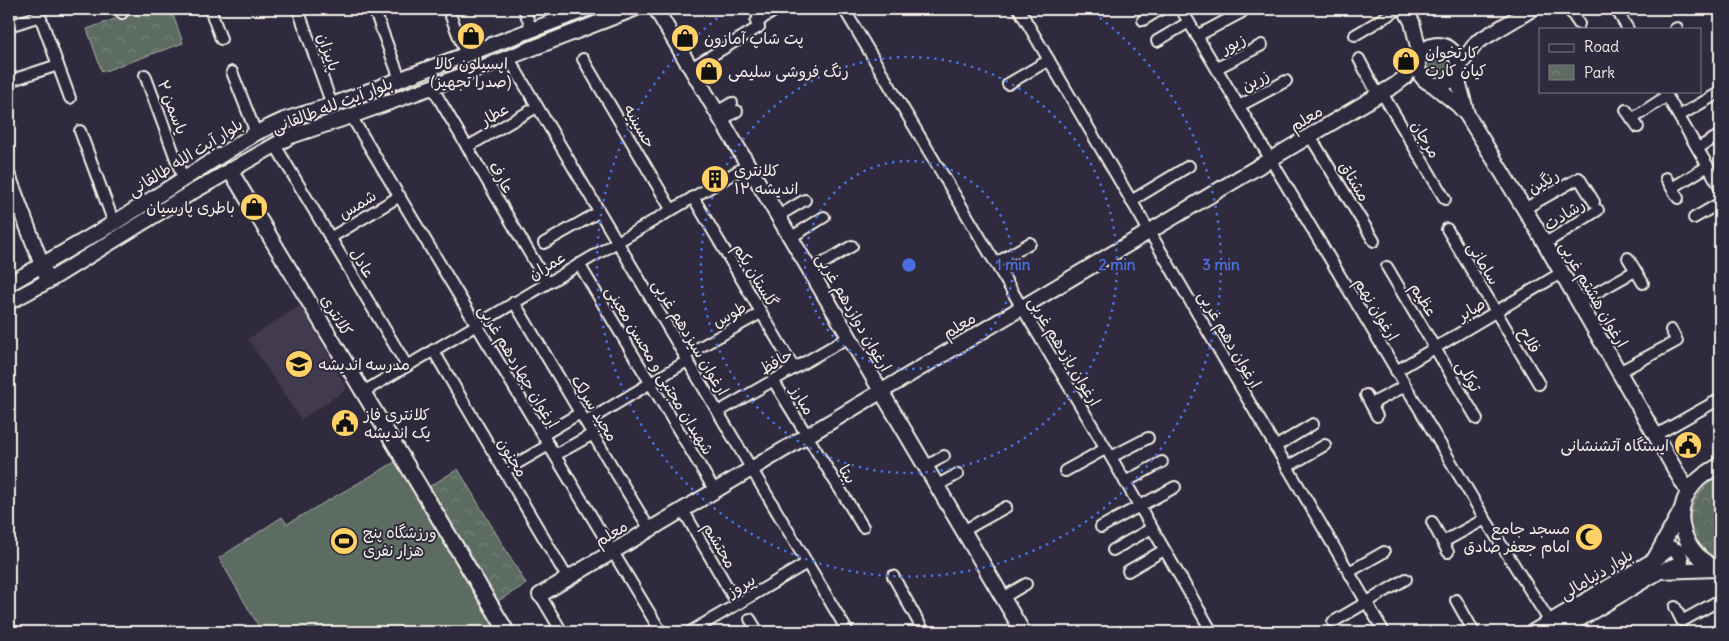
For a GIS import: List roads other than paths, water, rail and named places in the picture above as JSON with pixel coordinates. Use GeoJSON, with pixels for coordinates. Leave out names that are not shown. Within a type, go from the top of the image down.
{"type":"FeatureCollection","features":[{"type":"Feature","properties":{"kind":"street"},"geometry":{"type":"LineString","coordinates":[[210,9],[221,39]]}},
{"type":"Feature","properties":{"kind":"street","name":"پاییزان"},"geometry":{"type":"LineString","coordinates":[[298,9],[332,105]]}},
{"type":"Feature","properties":{"kind":"street"},"geometry":{"type":"LineString","coordinates":[[374,9],[400,80]]}},
{"type":"Feature","properties":{"kind":"street"},"geometry":{"type":"LineString","coordinates":[[448,9],[466,55]]}},
{"type":"Feature","properties":{"kind":"street"},"geometry":{"type":"LineString","coordinates":[[524,9],[532,30]]}},
{"type":"Feature","properties":{"kind":"street","name":"بلوار آیت لله طالقانی"},"geometry":{"type":"LineString","coordinates":[[9,302],[48,281],[230,170],[291,136],[352,116],[634,9]]}},
{"type":"Feature","properties":{"kind":"street","name":"ارغوان دوازدهم غربی"},"geometry":{"type":"LineString","coordinates":[[656,9],[1023,632]]}},
{"type":"Feature","properties":{"kind":"street"},"geometry":{"type":"LineString","coordinates":[[754,9],[761,20]]}},
{"type":"Feature","properties":{"kind":"street"},"geometry":{"type":"LineString","coordinates":[[691,68],[759,27],[756,22],[778,9]]}},
{"type":"Feature","properties":{"kind":"street","name":"ارغوان یازدهم غربی"},"geometry":{"type":"LineString","coordinates":[[844,9],[996,263],[1212,632]]}},
{"type":"Feature","properties":{"kind":"street","name":"ارغوان دهم غربی"},"geometry":{"type":"LineString","coordinates":[[1019,9],[1384,632]]}},
{"type":"Feature","properties":{"kind":"street"},"geometry":{"type":"LineString","coordinates":[[1143,20],[1161,9]]}},
{"type":"Feature","properties":{"kind":"street","name":"ارغوان نهم"},"geometry":{"type":"LineString","coordinates":[[1181,9],[1485,519],[1554,627]]}},
{"type":"Feature","properties":{"kind":"street"},"geometry":{"type":"LineString","coordinates":[[1354,35],[1399,9]]}},
{"type":"Feature","properties":{"kind":"street"},"geometry":{"type":"LineString","coordinates":[[1405,9],[1412,22],[1419,56],[1418,69],[1420,75],[1458,105],[1467,115]]}},
{"type":"Feature","properties":{"kind":"street"},"geometry":{"type":"LineString","coordinates":[[1395,86],[1404,78],[1419,56],[1428,47],[1442,45],[1464,46],[1477,42],[1532,9]]}},
{"type":"Feature","properties":{"kind":"street"},"geometry":{"type":"LineString","coordinates":[[1569,9],[1579,24]]}},
{"type":"Feature","properties":{"kind":"street"},"geometry":{"type":"LineString","coordinates":[[1616,9],[1625,28]]}},
{"type":"Feature","properties":{"kind":"street","name":"بلوار آیت الله طالقانی"},"geometry":{"type":"LineString","coordinates":[[9,284],[114,223],[256,133],[284,120],[400,80],[580,10]]}},
{"type":"Feature","properties":{"kind":"street"},"geometry":{"type":"LineString","coordinates":[[1197,36],[1242,12]]}},
{"type":"Feature","properties":{"kind":"street"},"geometry":{"type":"LineString","coordinates":[[9,26],[40,16],[70,98]]}},
{"type":"Feature","properties":{"kind":"street"},"geometry":{"type":"LineString","coordinates":[[1156,42],[1189,22]]}},
{"type":"Feature","properties":{"kind":"street"},"geometry":{"type":"LineString","coordinates":[[1412,22],[1456,55],[1457,71],[1467,115]]}},
{"type":"Feature","properties":{"kind":"street"},"geometry":{"type":"LineString","coordinates":[[549,23],[556,39]]}},
{"type":"Feature","properties":{"kind":"street"},"geometry":{"type":"LineString","coordinates":[[1395,86],[1430,83],[1438,85],[1449,82],[1477,42]]}},
{"type":"Feature","properties":{"kind":"street","name":"زیور"},"geometry":{"type":"LineString","coordinates":[[1216,68],[1262,45]]}},
{"type":"Feature","properties":{"kind":"street","name":"ارغوان سیزدهم غربی"},"geometry":{"type":"LineString","coordinates":[[508,57],[848,632]]}},
{"type":"Feature","properties":{"kind":"street","name":"حسینیه"},"geometry":{"type":"LineString","coordinates":[[583,58],[672,210]]}},
{"type":"Feature","properties":{"kind":"street","name":"مرجان"},"geometry":{"type":"LineString","coordinates":[[1359,59],[1445,200]]}},
{"type":"Feature","properties":{"kind":"street"},"geometry":{"type":"LineString","coordinates":[[1008,84],[1049,60]]}},
{"type":"Feature","properties":{"kind":"street"},"geometry":{"type":"LineString","coordinates":[[9,82],[58,65]]}},
{"type":"Feature","properties":{"kind":"street"},"geometry":{"type":"LineString","coordinates":[[232,72],[256,133]]}},
{"type":"Feature","properties":{"kind":"street","name":"یاسمن ۲"},"geometry":{"type":"LineString","coordinates":[[144,75],[184,178]]}},
{"type":"Feature","properties":{"kind":"street","name":"زرین"},"geometry":{"type":"LineString","coordinates":[[1239,106],[1286,81]]}},
{"type":"Feature","properties":{"kind":"street","name":"عارف"},"geometry":{"type":"LineString","coordinates":[[432,86],[547,283]]}},
{"type":"Feature","properties":{"kind":"street","name":"معلم"},"geometry":{"type":"LineString","coordinates":[[540,595],[1395,86]]}},
{"type":"Feature","properties":{"kind":"street"},"geometry":{"type":"LineString","coordinates":[[1626,110],[1635,123],[1665,94],[1720,187]]}},
{"type":"Feature","properties":{"kind":"street"},"geometry":{"type":"LineString","coordinates":[[1679,116],[1717,94]]}},
{"type":"Feature","properties":{"kind":"street","name":"عطار"},"geometry":{"type":"LineString","coordinates":[[467,147],[537,107]]}},
{"type":"Feature","properties":{"kind":"street"},"geometry":{"type":"LineString","coordinates":[[719,116],[734,107]]}},
{"type":"Feature","properties":{"kind":"street","name":"ارغوان هشتم غربی"},"geometry":{"type":"LineString","coordinates":[[1467,115],[1620,372],[1688,492]]}},
{"type":"Feature","properties":{"kind":"street","name":"ارغوان چهاردهم غربی"},"geometry":{"type":"LineString","coordinates":[[352,116],[661,632]]}},
{"type":"Feature","properties":{"kind":"street"},"geometry":{"type":"LineString","coordinates":[[80,132],[114,223]]}},
{"type":"Feature","properties":{"kind":"street"},"geometry":{"type":"LineString","coordinates":[[1698,148],[1720,135]]}},
{"type":"Feature","properties":{"kind":"street","name":"مشتاق"},"geometry":{"type":"LineString","coordinates":[[1310,136],[1374,242]]}},
{"type":"Feature","properties":{"kind":"street","name":"عادل"},"geometry":{"type":"LineString","coordinates":[[275,145],[407,366]]}},
{"type":"Feature","properties":{"kind":"street","name":"عمران"},"geometry":{"type":"LineString","coordinates":[[363,392],[748,164]]}},
{"type":"Feature","properties":{"kind":"street"},"geometry":{"type":"LineString","coordinates":[[1131,200],[1189,166]]}},
{"type":"Feature","properties":{"kind":"street"},"geometry":{"type":"LineString","coordinates":[[1672,188],[1708,166]]}},
{"type":"Feature","properties":{"kind":"street","name":"کلانتری"},"geometry":{"type":"LineString","coordinates":[[230,170],[507,632]]}},
{"type":"Feature","properties":{"kind":"street"},"geometry":{"type":"LineString","coordinates":[[9,178],[48,281]]}},
{"type":"Feature","properties":{"kind":"street","name":"رنگین"},"geometry":{"type":"LineString","coordinates":[[1524,209],[1579,178],[1596,206]]}},
{"type":"Feature","properties":{"kind":"street"},"geometry":{"type":"LineString","coordinates":[[1666,178],[1678,198]]}},
{"type":"Feature","properties":{"kind":"street","name":"شمس"},"geometry":{"type":"LineString","coordinates":[[330,238],[400,196]]}},
{"type":"Feature","properties":{"kind":"street","name":"گلستان یکم"},"geometry":{"type":"LineString","coordinates":[[692,197],[794,368]]}},
{"type":"Feature","properties":{"kind":"street"},"geometry":{"type":"LineString","coordinates":[[778,216],[805,200]]}},
{"type":"Feature","properties":{"kind":"street"},"geometry":{"type":"LineString","coordinates":[[1694,218],[1720,204]]}},
{"type":"Feature","properties":{"kind":"street","name":"رشادت"},"geometry":{"type":"LineString","coordinates":[[1544,244],[1596,206]]}},
{"type":"Feature","properties":{"kind":"street"},"geometry":{"type":"LineString","coordinates":[[544,243],[599,212]]}},
{"type":"Feature","properties":{"kind":"street"},"geometry":{"type":"LineString","coordinates":[[790,238],[824,217]]}},
{"type":"Feature","properties":{"kind":"street","name":"سامانی"},"geometry":{"type":"LineString","coordinates":[[1447,229],[1496,311]]}},
{"type":"Feature","properties":{"kind":"street"},"geometry":{"type":"LineString","coordinates":[[996,263],[1030,243]]}},
{"type":"Feature","properties":{"kind":"street"},"geometry":{"type":"LineString","coordinates":[[810,271],[852,246]]}},
{"type":"Feature","properties":{"kind":"street"},"geometry":{"type":"LineString","coordinates":[[1628,258],[1642,284]]}},
{"type":"Feature","properties":{"kind":"street","name":"شهیدان مجتبی و محسن معینی"},"geometry":{"type":"LineString","coordinates":[[579,264],[715,491]]}},
{"type":"Feature","properties":{"kind":"street","name":"عظیم"},"geometry":{"type":"LineString","coordinates":[[1388,266],[1435,347]]}},
{"type":"Feature","properties":{"kind":"street"},"geometry":{"type":"LineString","coordinates":[[1578,303],[1635,271]]}},
{"type":"Feature","properties":{"kind":"street","name":"صابر"},"geometry":{"type":"LineString","coordinates":[[1396,371],[1560,272]]}},
{"type":"Feature","properties":{"kind":"street","name":"مجید سرلک"},"geometry":{"type":"LineString","coordinates":[[514,302],[650,530]]}},
{"type":"Feature","properties":{"kind":"street","name":"فلاح"},"geometry":{"type":"LineString","coordinates":[[1496,311],[1539,384]]}},
{"type":"Feature","properties":{"kind":"street","name":"طوس"},"geometry":{"type":"LineString","coordinates":[[543,435],[583,417],[650,382],[686,358],[762,313]]}},
{"type":"Feature","properties":{"kind":"street"},"geometry":{"type":"LineString","coordinates":[[1620,372],[1677,341],[1671,330]]}},
{"type":"Feature","properties":{"kind":"street","name":"حافظ"},"geometry":{"type":"LineString","coordinates":[[718,412],[849,337]]}},
{"type":"Feature","properties":{"kind":"street","name":"توکلی"},"geometry":{"type":"LineString","coordinates":[[1435,347],[1477,419]]}},
{"type":"Feature","properties":{"kind":"street","name":"مجنون"},"geometry":{"type":"LineString","coordinates":[[433,350],[568,579]]}},
{"type":"Feature","properties":{"kind":"street","name":"مبارز"},"geometry":{"type":"LineString","coordinates":[[773,380],[808,436]]}},
{"type":"Feature","properties":{"kind":"street"},"geometry":{"type":"LineString","coordinates":[[1377,416],[1368,400],[1405,386]]}},
{"type":"Feature","properties":{"kind":"street"},"geometry":{"type":"LineString","coordinates":[[1656,435],[1720,400]]}},
{"type":"Feature","properties":{"kind":"street"},"geometry":{"type":"LineString","coordinates":[[1276,447],[1313,424]]}},
{"type":"Feature","properties":{"kind":"street"},"geometry":{"type":"LineString","coordinates":[[555,455],[593,434]]}},
{"type":"Feature","properties":{"kind":"street","name":"بیتا"},"geometry":{"type":"LineString","coordinates":[[808,436],[863,527]]}},
{"type":"Feature","properties":{"kind":"street"},"geometry":{"type":"LineString","coordinates":[[1065,471],[1148,438]]}},
{"type":"Feature","properties":{"kind":"street"},"geometry":{"type":"LineString","coordinates":[[504,471],[549,445]]}},
{"type":"Feature","properties":{"kind":"street"},"geometry":{"type":"LineString","coordinates":[[1287,467],[1325,445]]}},
{"type":"Feature","properties":{"kind":"street"},"geometry":{"type":"LineString","coordinates":[[925,466],[944,456]]}},
{"type":"Feature","properties":{"kind":"street"},"geometry":{"type":"LineString","coordinates":[[1125,482],[1162,462]]}},
{"type":"Feature","properties":{"kind":"street"},"geometry":{"type":"LineString","coordinates":[[1688,492],[1700,477],[1720,464]]}},
{"type":"Feature","properties":{"kind":"street"},"geometry":{"type":"LineString","coordinates":[[936,486],[958,474]]}},
{"type":"Feature","properties":{"kind":"street"},"geometry":{"type":"LineString","coordinates":[[1102,526],[1175,487]]}},
{"type":"Feature","properties":{"kind":"street","name":"بلوار دنیامالی"},"geometry":{"type":"LineString","coordinates":[[1657,566],[1688,492]]}},
{"type":"Feature","properties":{"kind":"street"},"geometry":{"type":"LineString","coordinates":[[963,531],[1006,507]]}},
{"type":"Feature","properties":{"kind":"street"},"geometry":{"type":"LineString","coordinates":[[1682,509],[1682,528],[1689,546],[1701,560],[1719,570]]}},
{"type":"Feature","properties":{"kind":"street","name":"محتشم"},"geometry":{"type":"LineString","coordinates":[[683,510],[732,595]]}},
{"type":"Feature","properties":{"kind":"street"},"geometry":{"type":"LineString","coordinates":[[1443,542],[1485,519]]}},
{"type":"Feature","properties":{"kind":"street"},"geometry":{"type":"LineString","coordinates":[[1432,522],[1448,552]]}},
{"type":"Feature","properties":{"kind":"street"},"geometry":{"type":"LineString","coordinates":[[1113,550],[1152,528]]}},
{"type":"Feature","properties":{"kind":"street"},"geometry":{"type":"LineString","coordinates":[[1128,571],[1164,550]]}},
{"type":"Feature","properties":{"kind":"street"},"geometry":{"type":"LineString","coordinates":[[1349,572],[1384,552]]}},
{"type":"Feature","properties":{"kind":"street","name":"پیروز"},"geometry":{"type":"LineString","coordinates":[[690,632],[807,563]]}},
{"type":"Feature","properties":{"kind":"street","name":"بلوار دنیامالی"},"geometry":{"type":"LineString","coordinates":[[1533,632],[1554,627],[1657,566],[1719,570]]}},
{"type":"Feature","properties":{"kind":"street"},"geometry":{"type":"LineString","coordinates":[[892,576],[924,632]]}},
{"type":"Feature","properties":{"kind":"street"},"geometry":{"type":"LineString","coordinates":[[1333,622],[1406,579]]}},
{"type":"Feature","properties":{"kind":"street"},"geometry":{"type":"LineString","coordinates":[[1002,598],[1026,584]]}},
{"type":"Feature","properties":{"kind":"street"},"geometry":{"type":"LineString","coordinates":[[540,595],[562,632]]}},
{"type":"Feature","properties":{"kind":"street"},"geometry":{"type":"LineString","coordinates":[[1456,600],[1474,632]]}},
{"type":"Feature","properties":{"kind":"street"},"geometry":{"type":"LineString","coordinates":[[1675,607],[1682,621],[1720,600]]}},
{"type":"Feature","properties":{"kind":"street"},"geometry":{"type":"LineString","coordinates":[[750,619],[758,632]]}},
{"type":"Feature","properties":{"kind":"place","name":"اپسیلون کالا (صدرا تجهیز)"},"geometry":{"type":"Point","coordinates":[471,36]}},
{"type":"Feature","properties":{"kind":"place","name":"پت شاپ آمازون"},"geometry":{"type":"Point","coordinates":[685,38]}},
{"type":"Feature","properties":{"kind":"place","name":"کارتخوان کیان کارت"},"geometry":{"type":"Point","coordinates":[1406,61]}},
{"type":"Feature","properties":{"kind":"place","name":"رنگ فروشی سلیمی"},"geometry":{"type":"Point","coordinates":[709,71]}},
{"type":"Feature","properties":{"kind":"place","name":"کلانتری ۱۲ اندیشه"},"geometry":{"type":"Point","coordinates":[715,179]}},
{"type":"Feature","properties":{"kind":"place","name":"باطری پارسيان"},"geometry":{"type":"Point","coordinates":[254,207]}},
{"type":"Feature","properties":{"kind":"place","name":"مدرسه اندیشه"},"geometry":{"type":"Point","coordinates":[299,364]}},
{"type":"Feature","properties":{"kind":"place","name":"کلانتری فاز یک اندیشه"},"geometry":{"type":"Point","coordinates":[345,423]}},
{"type":"Feature","properties":{"kind":"place","name":"ایستگاه آتشنشانی"},"geometry":{"type":"Point","coordinates":[1688,445]}},
{"type":"Feature","properties":{"kind":"place","name":"مسجد جامع امام جعفر صادق"},"geometry":{"type":"Point","coordinates":[1589,537]}},
{"type":"Feature","properties":{"kind":"place","name":"ورزشگاه پنج هزار نفری"},"geometry":{"type":"Point","coordinates":[344,541]}}]}
